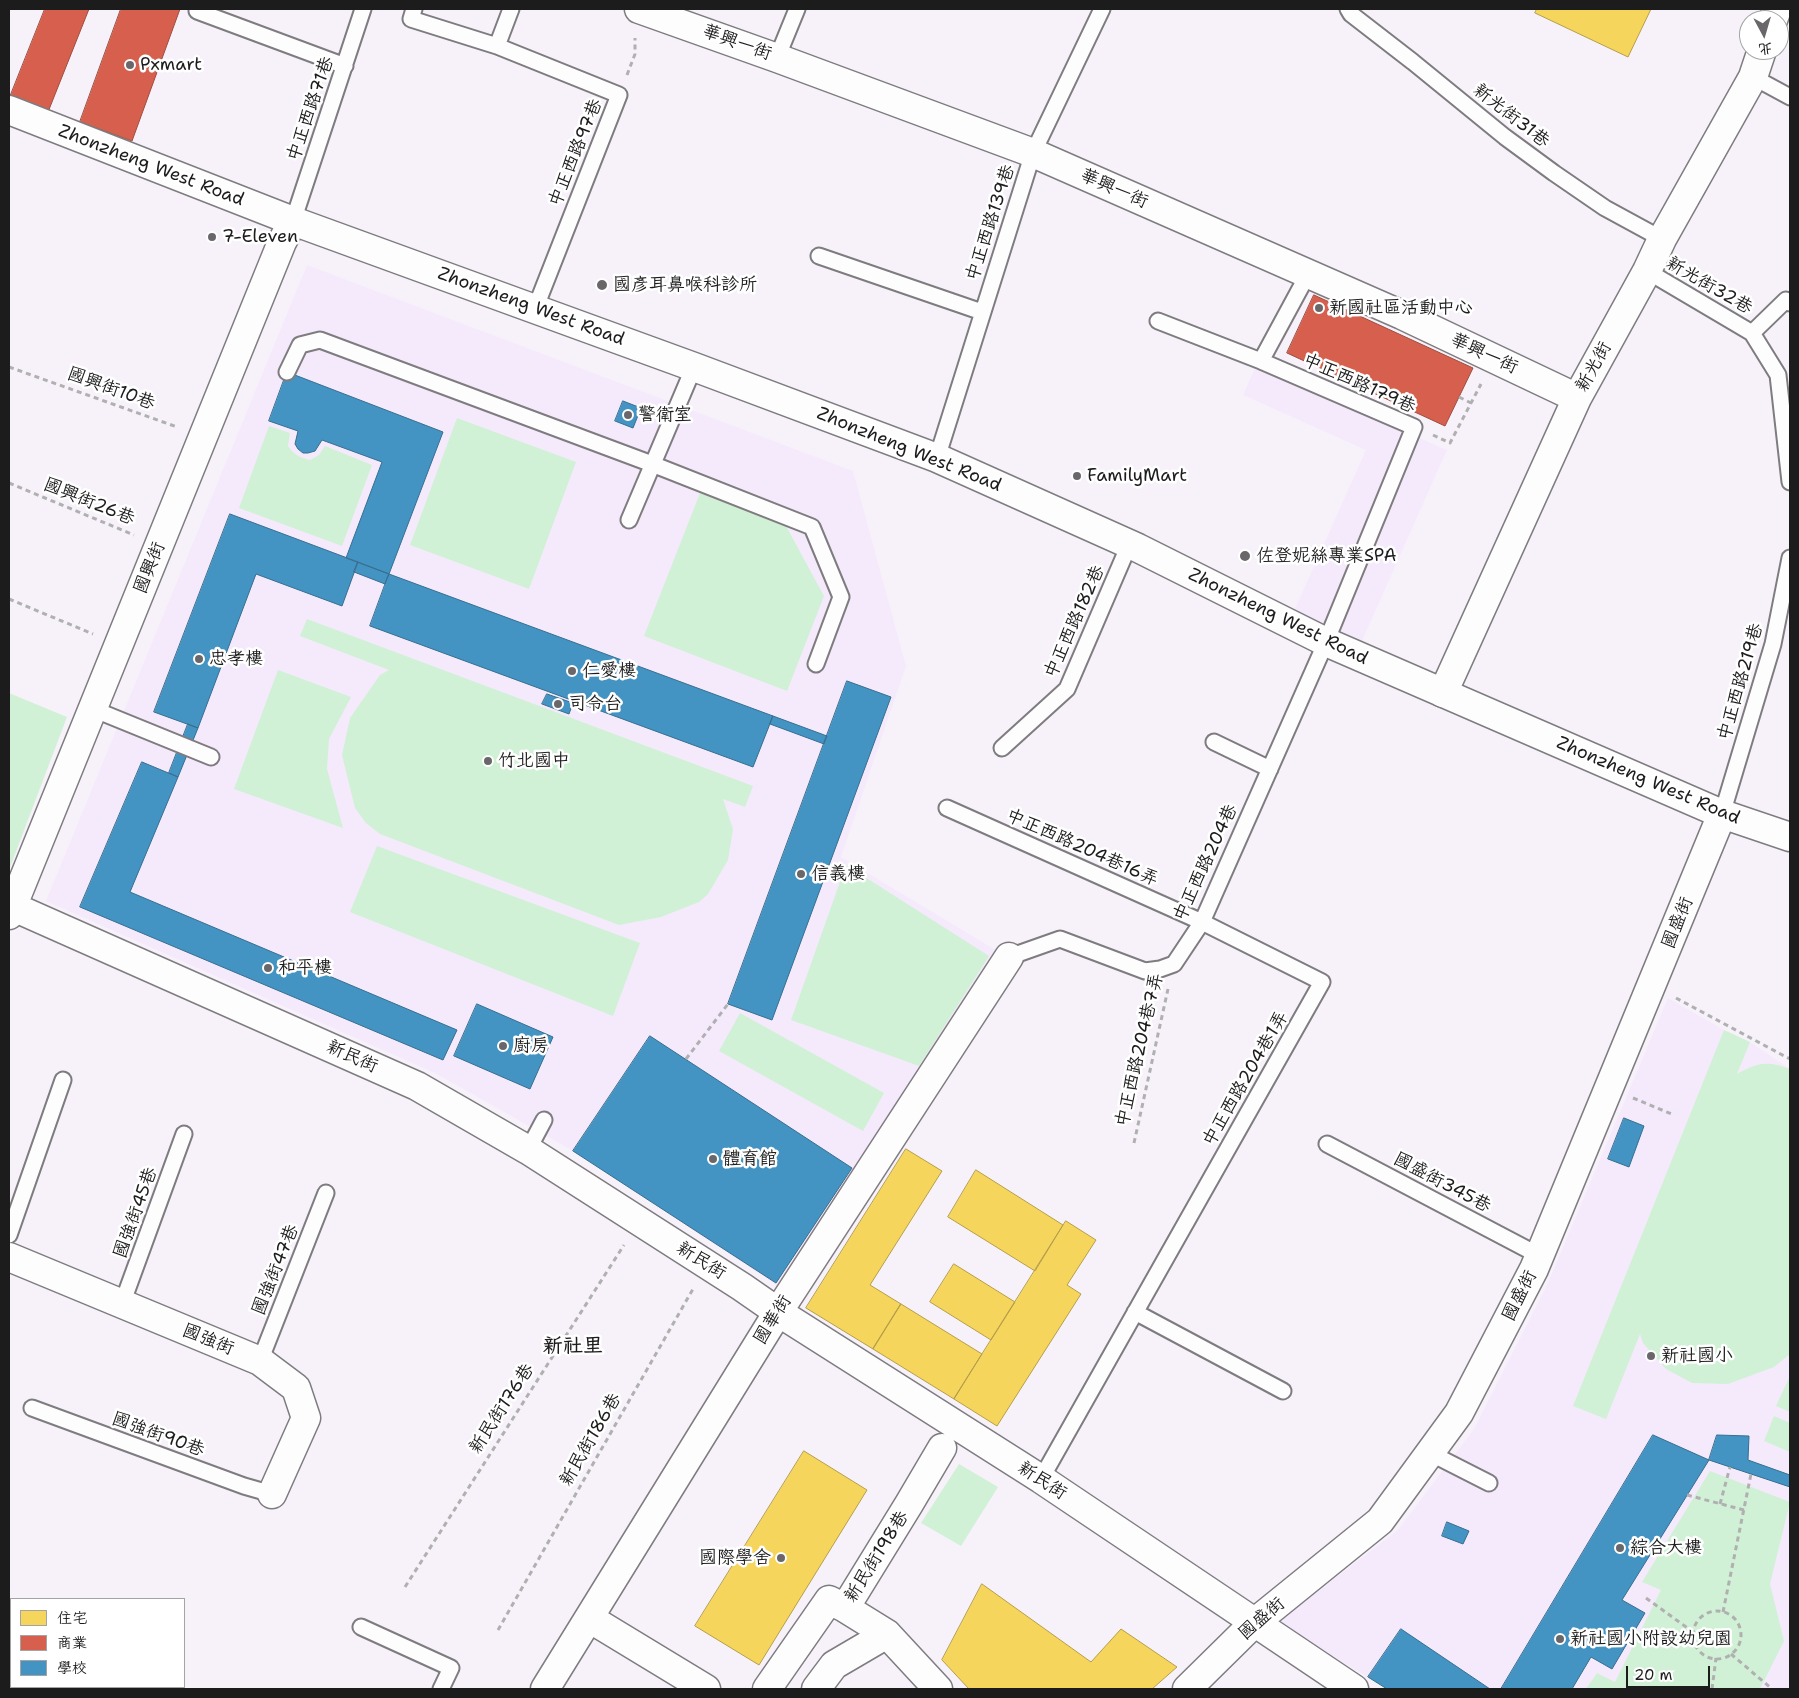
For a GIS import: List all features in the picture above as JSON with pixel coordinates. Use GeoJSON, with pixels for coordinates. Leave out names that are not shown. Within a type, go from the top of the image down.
{"type":"FeatureCollection","features":[{"type":"Feature","properties":{"kind":"street","name":"華興一街"},"geometry":{"type":"LineString","coordinates":[[639,9],[778,58],[1033,153],[1409,318],[1577,398]]}},
{"type":"Feature","properties":{"kind":"street","name":"新光街"},"geometry":{"type":"LineString","coordinates":[[1443,693],[1577,398],[1647,272],[1662,239],[1753,77],[1759,60]]}},
{"type":"Feature","properties":{"kind":"street","name":"Zhonzheng West Road"},"geometry":{"type":"LineString","coordinates":[[9,110],[293,221],[937,458],[1129,545],[1326,642],[1722,814],[1790,837]]}},
{"type":"Feature","properties":{"kind":"street","name":"國興街"},"geometry":{"type":"LineString","coordinates":[[10,909],[282,242],[293,221]]}},
{"type":"Feature","properties":{"kind":"street","name":"國盛街"},"geometry":{"type":"LineString","coordinates":[[1188,1689],[1254,1623],[1380,1521],[1459,1413],[1540,1256],[1722,814]]}},
{"type":"Feature","properties":{"kind":"street","name":"新民街"},"geometry":{"type":"LineString","coordinates":[[10,909],[417,1086],[528,1150],[1041,1479],[1354,1689]]}},
{"type":"Feature","properties":{"kind":"street","name":"國華街"},"geometry":{"type":"LineString","coordinates":[[545,1689],[778,1312],[1009,957]]}},
{"type":"Feature","properties":{"kind":"street","name":"國強街"},"geometry":{"type":"LineString","coordinates":[[9,1257],[260,1361],[296,1388],[306,1418],[272,1494]]}},
{"type":"Feature","properties":{"kind":"street","name":"新民街198巷"},"geometry":{"type":"LineString","coordinates":[[767,1689],[829,1600],[846,1608],[942,1448]]}},
{"type":"Feature","properties":{"kind":"street"},"geometry":{"type":"LineString","coordinates":[[846,1608],[887,1634],[938,1689]]}},
{"type":"Feature","properties":{"kind":"street"},"geometry":{"type":"LineString","coordinates":[[589,1618],[706,1689]]}},
{"type":"Feature","properties":{"kind":"street"},"geometry":{"type":"LineString","coordinates":[[816,1689],[834,1665],[887,1634]]}},
{"type":"Feature","properties":{"kind":"lane","name":"中正西路71巷"},"geometry":{"type":"LineString","coordinates":[[293,221],[364,9]]}},
{"type":"Feature","properties":{"kind":"lane"},"geometry":{"type":"LineString","coordinates":[[414,9],[411,19],[497,46],[619,94]]}},
{"type":"Feature","properties":{"kind":"lane"},"geometry":{"type":"LineString","coordinates":[[497,46],[511,9]]}},
{"type":"Feature","properties":{"kind":"lane"},"geometry":{"type":"LineString","coordinates":[[778,58],[798,9]]}},
{"type":"Feature","properties":{"kind":"lane","name":"中正西路139巷"},"geometry":{"type":"LineString","coordinates":[[937,458],[1033,153],[1102,9]]}},
{"type":"Feature","properties":{"kind":"lane","name":"新光街31巷"},"geometry":{"type":"LineString","coordinates":[[1353,10],[1505,137],[1605,208],[1662,239]]}},
{"type":"Feature","properties":{"kind":"lane"},"geometry":{"type":"LineString","coordinates":[[197,11],[345,66]]}},
{"type":"Feature","properties":{"kind":"lane"},"geometry":{"type":"LineString","coordinates":[[1753,77],[1790,97]]}},
{"type":"Feature","properties":{"kind":"lane","name":"中正西路97巷"},"geometry":{"type":"LineString","coordinates":[[535,309],[619,94]]}},
{"type":"Feature","properties":{"kind":"lane"},"geometry":{"type":"LineString","coordinates":[[819,256],[982,312]]}},
{"type":"Feature","properties":{"kind":"lane","name":"新光街32巷"},"geometry":{"type":"LineString","coordinates":[[1647,272],[1752,332]]}},
{"type":"Feature","properties":{"kind":"lane"},"geometry":{"type":"LineString","coordinates":[[1261,361],[1308,274]]}},
{"type":"Feature","properties":{"kind":"lane"},"geometry":{"type":"LineString","coordinates":[[1790,303],[1786,300],[1752,332],[1778,375],[1790,482]]}},
{"type":"Feature","properties":{"kind":"lane","name":"中正西路179巷"},"geometry":{"type":"LineString","coordinates":[[1158,321],[1261,361],[1414,427],[1326,642]]}},
{"type":"Feature","properties":{"kind":"lane"},"geometry":{"type":"LineString","coordinates":[[287,372],[300,345],[320,340],[652,464],[812,527],[841,597],[816,664]]}},
{"type":"Feature","properties":{"kind":"lane"},"geometry":{"type":"LineString","coordinates":[[629,520],[694,367]]}},
{"type":"Feature","properties":{"kind":"lane","name":"中正西路182巷"},"geometry":{"type":"LineString","coordinates":[[1002,748],[1067,690],[1129,545]]}},
{"type":"Feature","properties":{"kind":"lane","name":"中正西路219巷"},"geometry":{"type":"LineString","coordinates":[[1722,814],[1772,644],[1790,558]]}},
{"type":"Feature","properties":{"kind":"lane","name":"中正西路204巷"},"geometry":{"type":"LineString","coordinates":[[1174,964],[1202,922],[1326,642]]}},
{"type":"Feature","properties":{"kind":"lane"},"geometry":{"type":"LineString","coordinates":[[93,709],[211,757]]}},
{"type":"Feature","properties":{"kind":"lane"},"geometry":{"type":"LineString","coordinates":[[1214,742],[1270,769]]}},
{"type":"Feature","properties":{"kind":"lane","name":"中正西路204巷16弄"},"geometry":{"type":"LineString","coordinates":[[947,808],[1202,922]]}},
{"type":"Feature","properties":{"kind":"lane","name":"中正西路204巷1弄"},"geometry":{"type":"LineString","coordinates":[[1041,1479],[1322,982],[1202,922]]}},
{"type":"Feature","properties":{"kind":"lane"},"geometry":{"type":"LineString","coordinates":[[1009,957],[1060,939],[1145,971],[1160,969],[1174,964]]}},
{"type":"Feature","properties":{"kind":"lane"},"geometry":{"type":"LineString","coordinates":[[9,1236],[63,1080]]}},
{"type":"Feature","properties":{"kind":"lane"},"geometry":{"type":"LineString","coordinates":[[528,1150],[544,1120]]}},
{"type":"Feature","properties":{"kind":"lane","name":"國強街45巷"},"geometry":{"type":"LineString","coordinates":[[122,1304],[184,1134]]}},
{"type":"Feature","properties":{"kind":"lane","name":"國盛街345巷"},"geometry":{"type":"LineString","coordinates":[[1326,1144],[1540,1256]]}},
{"type":"Feature","properties":{"kind":"lane","name":"國強街47巷"},"geometry":{"type":"LineString","coordinates":[[260,1361],[326,1193]]}},
{"type":"Feature","properties":{"kind":"lane"},"geometry":{"type":"LineString","coordinates":[[1136,1312],[1283,1391]]}},
{"type":"Feature","properties":{"kind":"lane","name":"國強街90巷"},"geometry":{"type":"LineString","coordinates":[[32,1408],[244,1486],[272,1494]]}},
{"type":"Feature","properties":{"kind":"lane"},"geometry":{"type":"LineString","coordinates":[[1430,1453],[1489,1482]]}},
{"type":"Feature","properties":{"kind":"lane"},"geometry":{"type":"LineString","coordinates":[[361,1627],[451,1668],[441,1689]]}},
{"type":"Feature","properties":{"kind":"path","name":"中正西路97巷"},"geometry":{"type":"LineString","coordinates":[[619,94],[635,54],[635,36]]}},
{"type":"Feature","properties":{"kind":"path"},"geometry":{"type":"LineString","coordinates":[[1414,427],[1450,444],[1494,359]]}},
{"type":"Feature","properties":{"kind":"path","name":"國興街10巷"},"geometry":{"type":"LineString","coordinates":[[9,367],[203,436]]}},
{"type":"Feature","properties":{"kind":"path"},"geometry":{"type":"LineString","coordinates":[[1459,397],[1471,403]]}},
{"type":"Feature","properties":{"kind":"path","name":"國興街26巷"},"geometry":{"type":"LineString","coordinates":[[9,483],[160,545]]}},
{"type":"Feature","properties":{"kind":"path"},"geometry":{"type":"LineString","coordinates":[[9,599],[119,645]]}},
{"type":"Feature","properties":{"kind":"path","name":"中正西路204巷7弄"},"geometry":{"type":"LineString","coordinates":[[1134,1143],[1174,964]]}},
{"type":"Feature","properties":{"kind":"path"},"geometry":{"type":"LineString","coordinates":[[1671,996],[1790,1059]]}},
{"type":"Feature","properties":{"kind":"path"},"geometry":{"type":"LineString","coordinates":[[686,1059],[728,1004]]}},
{"type":"Feature","properties":{"kind":"path"},"geometry":{"type":"LineString","coordinates":[[1631,1097],[1674,1115]]}},
{"type":"Feature","properties":{"kind":"path","name":"新民街176巷"},"geometry":{"type":"LineString","coordinates":[[405,1587],[639,1221]]}},
{"type":"Feature","properties":{"kind":"path","name":"新民街186巷"},"geometry":{"type":"LineString","coordinates":[[498,1630],[707,1264]]}},
{"type":"Feature","properties":{"kind":"path"},"geometry":{"type":"LineString","coordinates":[[1720,1504],[1730,1467]]}},
{"type":"Feature","properties":{"kind":"path"},"geometry":{"type":"LineString","coordinates":[[1723,1612],[1751,1474]]}},
{"type":"Feature","properties":{"kind":"path"},"geometry":{"type":"LineString","coordinates":[[1687,1495],[1744,1510]]}},
{"type":"Feature","properties":{"kind":"path"},"geometry":{"type":"LineString","coordinates":[[1646,1598],[1693,1632],[1697,1647],[1708,1657],[1716,1658],[1731,1654],[1740,1642],[1740,1627],[1736,1620],[1723,1612],[1715,1611],[1700,1618],[1693,1632]]}},
{"type":"Feature","properties":{"kind":"path"},"geometry":{"type":"LineString","coordinates":[[1731,1654],[1772,1689]]}},
{"type":"Feature","properties":{"kind":"path"},"geometry":{"type":"LineString","coordinates":[[1712,1689],[1716,1658]]}},
{"type":"Feature","properties":{"kind":"shaded area","name":"竹北國中"},"geometry":{"type":"Polygon","coordinates":[[[307,265],[853,471],[906,666],[841,857],[999,952],[787,1292],[573,1151],[437,1074],[46,901],[307,265]]]}},
{"type":"Feature","properties":{"kind":"shaded area"},"geometry":{"type":"Polygon","coordinates":[[[1256,366],[1447,450],[1362,641],[1294,611],[1366,450],[1243,395],[1256,366]]]}},
{"type":"Feature","properties":{"kind":"shaded area","name":"新社國小"},"geometry":{"type":"Polygon","coordinates":[[[1668,998],[1724,1030],[1750,1042],[1790,1069],[1790,1689],[1387,1689],[1278,1622],[1398,1530],[1474,1429],[1548,1283],[1668,998]]]}},
{"type":"Feature","properties":{"kind":"green space"},"geometry":{"type":"Polygon","coordinates":[[[457,418],[576,462],[529,589],[410,545],[457,418]]]}},
{"type":"Feature","properties":{"kind":"green space"},"geometry":{"type":"Polygon","coordinates":[[[269,426],[290,433],[288,446],[295,454],[303,458],[310,460],[319,455],[325,446],[372,465],[342,546],[239,508],[269,426]]]}},
{"type":"Feature","properties":{"kind":"green space"},"geometry":{"type":"Polygon","coordinates":[[[700,493],[786,526],[824,596],[787,691],[644,636],[700,493]]]}},
{"type":"Feature","properties":{"kind":"green space"},"geometry":{"type":"Polygon","coordinates":[[[307,619],[753,786],[745,807],[723,799],[733,829],[728,860],[708,894],[699,902],[661,917],[619,925],[380,834],[366,823],[355,808],[342,755],[350,718],[380,675],[389,670],[300,636],[307,619]]]}},
{"type":"Feature","properties":{"kind":"green space"},"geometry":{"type":"Polygon","coordinates":[[[278,670],[351,697],[329,739],[327,769],[343,828],[234,789],[278,670]]]}},
{"type":"Feature","properties":{"kind":"green space"},"geometry":{"type":"Polygon","coordinates":[[[9,693],[67,717],[9,870],[9,693]]]}},
{"type":"Feature","properties":{"kind":"green space"},"geometry":{"type":"Polygon","coordinates":[[[377,846],[640,943],[613,1016],[350,912],[377,846]]]}},
{"type":"Feature","properties":{"kind":"green space"},"geometry":{"type":"Polygon","coordinates":[[[846,865],[989,956],[919,1066],[791,1020],[846,865]]]}},
{"type":"Feature","properties":{"kind":"green space"},"geometry":{"type":"Polygon","coordinates":[[[740,1013],[884,1093],[863,1131],[719,1051],[740,1013]]]}},
{"type":"Feature","properties":{"kind":"green space"},"geometry":{"type":"Polygon","coordinates":[[[1724,1030],[1750,1042],[1737,1074],[1751,1067],[1763,1064],[1790,1069],[1790,1354],[1774,1367],[1728,1384],[1692,1383],[1666,1369],[1643,1343],[1640,1334],[1606,1419],[1573,1406],[1724,1030]]]}},
{"type":"Feature","properties":{"kind":"green space"},"geometry":{"type":"Polygon","coordinates":[[[1790,1376],[1790,1412],[1776,1406],[1790,1376]]]}},
{"type":"Feature","properties":{"kind":"green space"},"geometry":{"type":"Polygon","coordinates":[[[1774,1416],[1790,1423],[1790,1452],[1764,1441],[1774,1416]]]}},
{"type":"Feature","properties":{"kind":"green space"},"geometry":{"type":"Polygon","coordinates":[[[959,1464],[998,1487],[961,1546],[921,1523],[959,1464]]]}},
{"type":"Feature","properties":{"kind":"green space"},"geometry":{"type":"Polygon","coordinates":[[[1710,1471],[1790,1502],[1770,1584],[1784,1641],[1760,1689],[1586,1689],[1597,1673],[1615,1682],[1661,1590],[1642,1582],[1710,1471]]]}},
{"type":"Feature","properties":{"kind":"building: 住宅"},"geometry":{"type":"Polygon","coordinates":[[[1537,9],[1651,9],[1628,57],[1535,13],[1537,9]]]}},
{"type":"Feature","properties":{"kind":"building: 住宅"},"geometry":{"type":"Polygon","coordinates":[[[906,1149],[942,1171],[870,1285],[901,1304],[873,1349],[806,1308],[906,1149]]]}},
{"type":"Feature","properties":{"kind":"building: 住宅"},"geometry":{"type":"Polygon","coordinates":[[[976,1170],[1063,1225],[1035,1271],[948,1217],[976,1170]]]}},
{"type":"Feature","properties":{"kind":"building: 住宅"},"geometry":{"type":"Polygon","coordinates":[[[1066,1221],[1096,1240],[1067,1285],[1081,1294],[997,1426],[954,1399],[1066,1221]]]}},
{"type":"Feature","properties":{"kind":"building: 住宅"},"geometry":{"type":"Polygon","coordinates":[[[954,1264],[1015,1302],[991,1340],[930,1302],[954,1264]]]}},
{"type":"Feature","properties":{"kind":"building: 住宅"},"geometry":{"type":"Polygon","coordinates":[[[901,1304],[982,1354],[954,1399],[873,1349],[901,1304]]]}},
{"type":"Feature","properties":{"kind":"building: 住宅","name":"國際學舍"},"geometry":{"type":"Polygon","coordinates":[[[804,1451],[867,1490],[759,1665],[695,1626],[804,1451]]]}},
{"type":"Feature","properties":{"kind":"building: 住宅"},"geometry":{"type":"Polygon","coordinates":[[[982,1584],[1091,1662],[1121,1629],[1177,1667],[1152,1689],[969,1689],[942,1660],[982,1584]]]}},
{"type":"Feature","properties":{"kind":"building: 商業"},"geometry":{"type":"Polygon","coordinates":[[[45,9],[89,9],[48,112],[10,97],[45,9]]]}},
{"type":"Feature","properties":{"kind":"building: 商業","name":"Pxmart"},"geometry":{"type":"Polygon","coordinates":[[[121,9],[180,9],[132,141],[80,122],[121,9]]]}},
{"type":"Feature","properties":{"kind":"building: 商業"},"geometry":{"type":"Polygon","coordinates":[[[1314,295],[1473,368],[1445,426],[1287,353],[1314,295]]]}},
{"type":"Feature","properties":{"kind":"building: 學校"},"geometry":{"type":"Polygon","coordinates":[[[287,372],[443,432],[389,574],[346,558],[382,462],[322,440],[315,451],[303,453],[298,449],[295,444],[298,431],[269,421],[287,372]]]}},
{"type":"Feature","properties":{"kind":"building: 學校","name":"警衛室"},"geometry":{"type":"Polygon","coordinates":[[[623,401],[641,408],[633,428],[615,421],[623,401]]]}},
{"type":"Feature","properties":{"kind":"building: 學校","name":"忠孝樓"},"geometry":{"type":"Polygon","coordinates":[[[230,514],[358,562],[342,606],[256,574],[198,728],[154,712],[230,514]]]}},
{"type":"Feature","properties":{"kind":"building: 學校"},"geometry":{"type":"Polygon","coordinates":[[[358,562],[389,574],[385,584],[354,572],[358,562]]]}},
{"type":"Feature","properties":{"kind":"building: 學校","name":"仁愛樓"},"geometry":{"type":"Polygon","coordinates":[[[389,574],[773,716],[753,767],[370,626],[389,574]]]}},
{"type":"Feature","properties":{"kind":"building: 學校","name":"信義樓"},"geometry":{"type":"Polygon","coordinates":[[[847,681],[891,697],[772,1020],[728,1004],[847,681]]]}},
{"type":"Feature","properties":{"kind":"building: 學校","name":"司令台"},"geometry":{"type":"Polygon","coordinates":[[[547,694],[573,703],[569,714],[542,704],[547,694]]]}},
{"type":"Feature","properties":{"kind":"building: 學校"},"geometry":{"type":"Polygon","coordinates":[[[773,716],[827,736],[824,744],[770,724],[773,716]]]}},
{"type":"Feature","properties":{"kind":"building: 學校"},"geometry":{"type":"Polygon","coordinates":[[[188,724],[198,728],[178,777],[169,773],[188,724]]]}},
{"type":"Feature","properties":{"kind":"building: 學校","name":"和平樓"},"geometry":{"type":"Polygon","coordinates":[[[142,762],[178,777],[130,892],[457,1030],[443,1060],[80,907],[142,762]]]}},
{"type":"Feature","properties":{"kind":"building: 學校","name":"廚房"},"geometry":{"type":"Polygon","coordinates":[[[477,1004],[553,1037],[530,1089],[454,1056],[477,1004]]]}},
{"type":"Feature","properties":{"kind":"building: 學校","name":"體育館"},"geometry":{"type":"Polygon","coordinates":[[[650,1036],[852,1168],[776,1283],[573,1151],[650,1036]]]}},
{"type":"Feature","properties":{"kind":"building: 學校"},"geometry":{"type":"Polygon","coordinates":[[[1624,1118],[1644,1126],[1629,1167],[1608,1159],[1624,1118]]]}},
{"type":"Feature","properties":{"kind":"building: 學校","name":"綜合大樓"},"geometry":{"type":"Polygon","coordinates":[[[1653,1435],[1709,1460],[1622,1600],[1645,1613],[1612,1669],[1591,1657],[1572,1689],[1501,1689],[1653,1435]]]}},
{"type":"Feature","properties":{"kind":"building: 學校"},"geometry":{"type":"Polygon","coordinates":[[[1717,1435],[1749,1436],[1748,1460],[1790,1475],[1790,1487],[1709,1460],[1717,1435]]]}},
{"type":"Feature","properties":{"kind":"building: 學校"},"geometry":{"type":"Polygon","coordinates":[[[1447,1522],[1469,1531],[1463,1544],[1442,1536],[1447,1522]]]}},
{"type":"Feature","properties":{"kind":"building: 學校"},"geometry":{"type":"Polygon","coordinates":[[[1401,1629],[1490,1689],[1387,1689],[1368,1677],[1401,1629]]]}},
{"type":"Feature","properties":{"kind":"place","name":"Pxmart"},"geometry":{"type":"Point","coordinates":[130,65]}},
{"type":"Feature","properties":{"kind":"place","name":"7-Eleven"},"geometry":{"type":"Point","coordinates":[212,237]}},
{"type":"Feature","properties":{"kind":"place","name":"國彥耳鼻喉科診所"},"geometry":{"type":"Point","coordinates":[602,285]}},
{"type":"Feature","properties":{"kind":"place","name":"新國社區活動中心"},"geometry":{"type":"Point","coordinates":[1319,308]}},
{"type":"Feature","properties":{"kind":"place","name":"警衛室"},"geometry":{"type":"Point","coordinates":[628,415]}},
{"type":"Feature","properties":{"kind":"place","name":"FamilyMart"},"geometry":{"type":"Point","coordinates":[1077,476]}},
{"type":"Feature","properties":{"kind":"place","name":"佐登妮絲專業SPA"},"geometry":{"type":"Point","coordinates":[1245,556]}},
{"type":"Feature","properties":{"kind":"place","name":"忠孝樓"},"geometry":{"type":"Point","coordinates":[199,659]}},
{"type":"Feature","properties":{"kind":"place","name":"仁愛樓"},"geometry":{"type":"Point","coordinates":[572,671]}},
{"type":"Feature","properties":{"kind":"place","name":"司令台"},"geometry":{"type":"Point","coordinates":[558,704]}},
{"type":"Feature","properties":{"kind":"place","name":"竹北國中"},"geometry":{"type":"Point","coordinates":[488,761]}},
{"type":"Feature","properties":{"kind":"place","name":"信義樓"},"geometry":{"type":"Point","coordinates":[801,874]}},
{"type":"Feature","properties":{"kind":"place","name":"和平樓"},"geometry":{"type":"Point","coordinates":[268,968]}},
{"type":"Feature","properties":{"kind":"place","name":"廚房"},"geometry":{"type":"Point","coordinates":[503,1046]}},
{"type":"Feature","properties":{"kind":"place","name":"體育館"},"geometry":{"type":"Point","coordinates":[713,1159]}},
{"type":"Feature","properties":{"kind":"place","name":"新社國小"},"geometry":{"type":"Point","coordinates":[1651,1356]}},
{"type":"Feature","properties":{"kind":"place","name":"綜合大樓"},"geometry":{"type":"Point","coordinates":[1620,1548]}},
{"type":"Feature","properties":{"kind":"place","name":"國際學舍"},"geometry":{"type":"Point","coordinates":[781,1558]}},
{"type":"Feature","properties":{"kind":"place","name":"新社國小附設幼兒園"},"geometry":{"type":"Point","coordinates":[1560,1639]}},
{"type":"Feature","properties":{"kind":"district","name":"新社里"},"geometry":{"type":"Point","coordinates":[573,1347]}}]}
